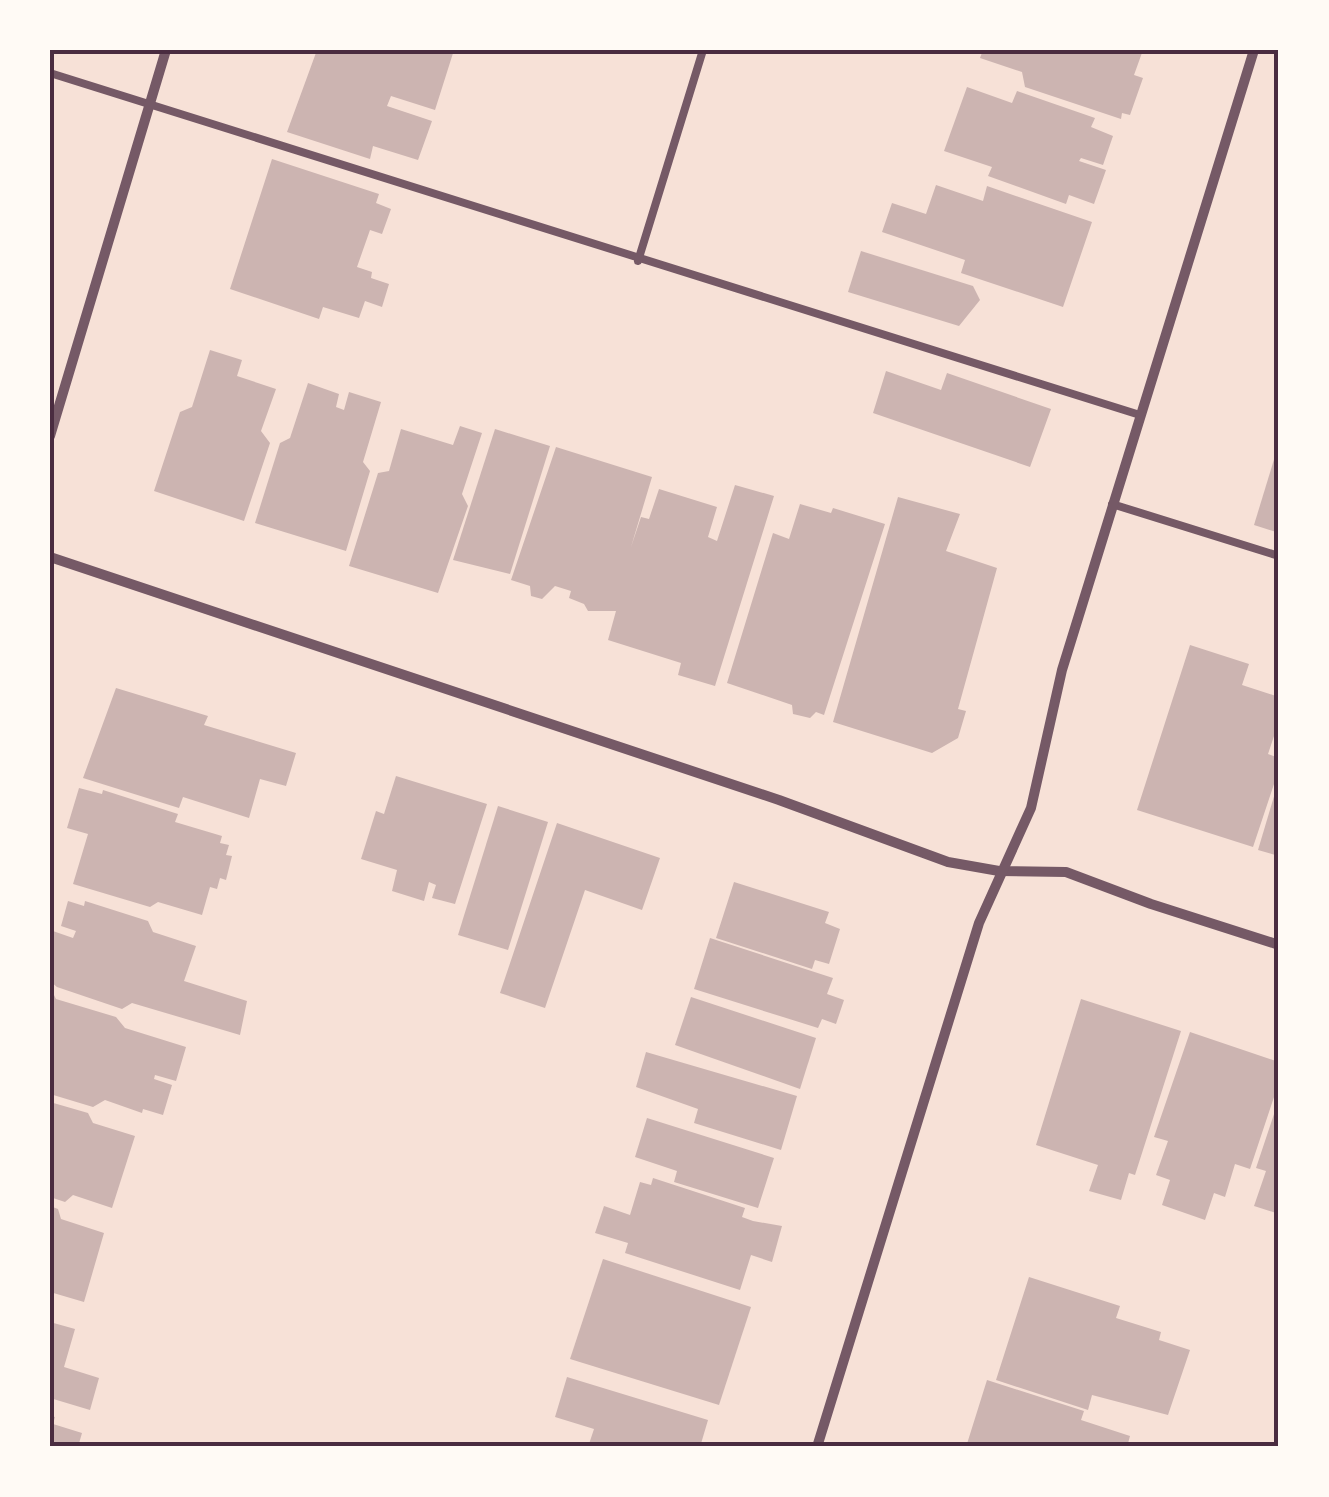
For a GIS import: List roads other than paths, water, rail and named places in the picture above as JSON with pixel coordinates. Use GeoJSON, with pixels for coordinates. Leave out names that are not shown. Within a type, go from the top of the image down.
{"type":"FeatureCollection","features":[{"type":"Feature","properties":{"kind":"street"},"geometry":{"type":"LineString","coordinates":[[50,436],[166,50]]}},
{"type":"Feature","properties":{"kind":"street"},"geometry":{"type":"LineString","coordinates":[[816,1447],[975,936],[999,871],[1031,808],[1062,670],[1254,50]]}},
{"type":"Feature","properties":{"kind":"street"},"geometry":{"type":"LineString","coordinates":[[50,557],[779,800],[948,862],[999,871],[1066,872],[1150,904],[1279,945]]}},
{"type":"Feature","properties":{"kind":"lane"},"geometry":{"type":"LineString","coordinates":[[638,261],[703,50]]}},
{"type":"Feature","properties":{"kind":"lane"},"geometry":{"type":"LineString","coordinates":[[50,73],[638,261],[1140,415]]}},
{"type":"Feature","properties":{"kind":"lane"},"geometry":{"type":"LineString","coordinates":[[1111,504],[1279,556]]}}]}
